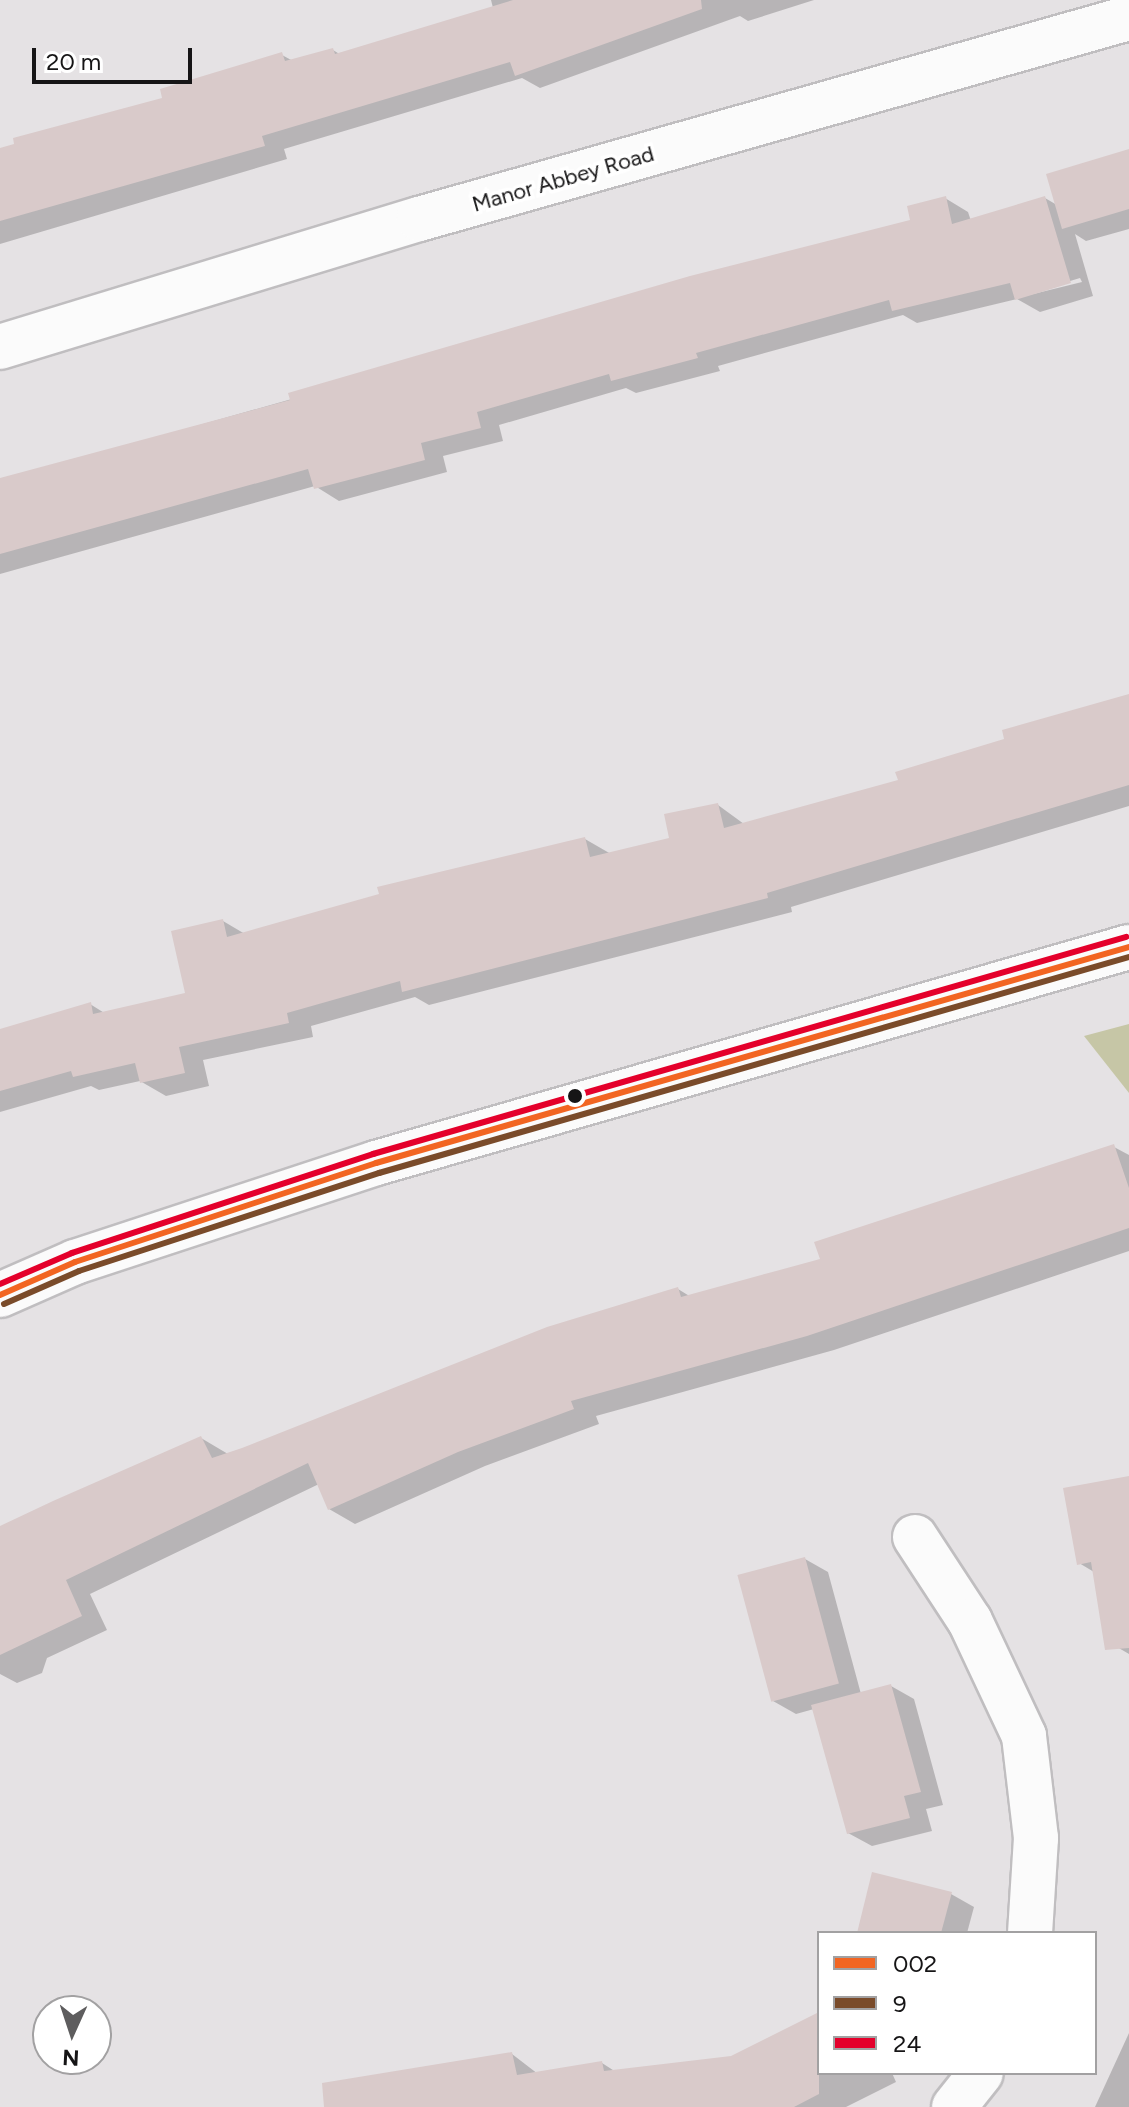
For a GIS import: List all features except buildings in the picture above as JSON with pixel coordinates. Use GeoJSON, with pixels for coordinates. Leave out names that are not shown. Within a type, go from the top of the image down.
{"type":"FeatureCollection","features":[{"type":"Feature","properties":{"kind":"street","name":"Manor Abbey Road"},"geometry":{"type":"LineString","coordinates":[[0,347],[419,219],[1129,18]]}},
{"type":"Feature","properties":{"kind":"street"},"geometry":{"type":"LineString","coordinates":[[0,1295],[75,1262],[376,1163],[1129,947]]}},
{"type":"Feature","properties":{"kind":"street"},"geometry":{"type":"LineString","coordinates":[[915,1537],[970,1621],[1024,1736],[1036,1838],[1030,1931]]}},
{"type":"Feature","properties":{"kind":"street"},"geometry":{"type":"LineString","coordinates":[[954,2107],[979,2075]]}},
{"type":"Feature","properties":{"kind":"green space"},"geometry":{"type":"Polygon","coordinates":[[[1129,1024],[1129,1093],[1084,1036],[1129,1024]]]}},
{"type":"Feature","properties":{"kind":"transit line","name":"24"},"geometry":{"type":"LineString","coordinates":[[0,1284],[72,1253],[373,1154],[1126,937]]}},
{"type":"Feature","properties":{"kind":"transit line","name":"002"},"geometry":{"type":"LineString","coordinates":[[0,1295],[75,1262],[376,1163],[1129,947]]}},
{"type":"Feature","properties":{"kind":"transit line","name":"9"},"geometry":{"type":"LineString","coordinates":[[4,1304],[79,1271],[379,1173],[1129,957]]}}]}
